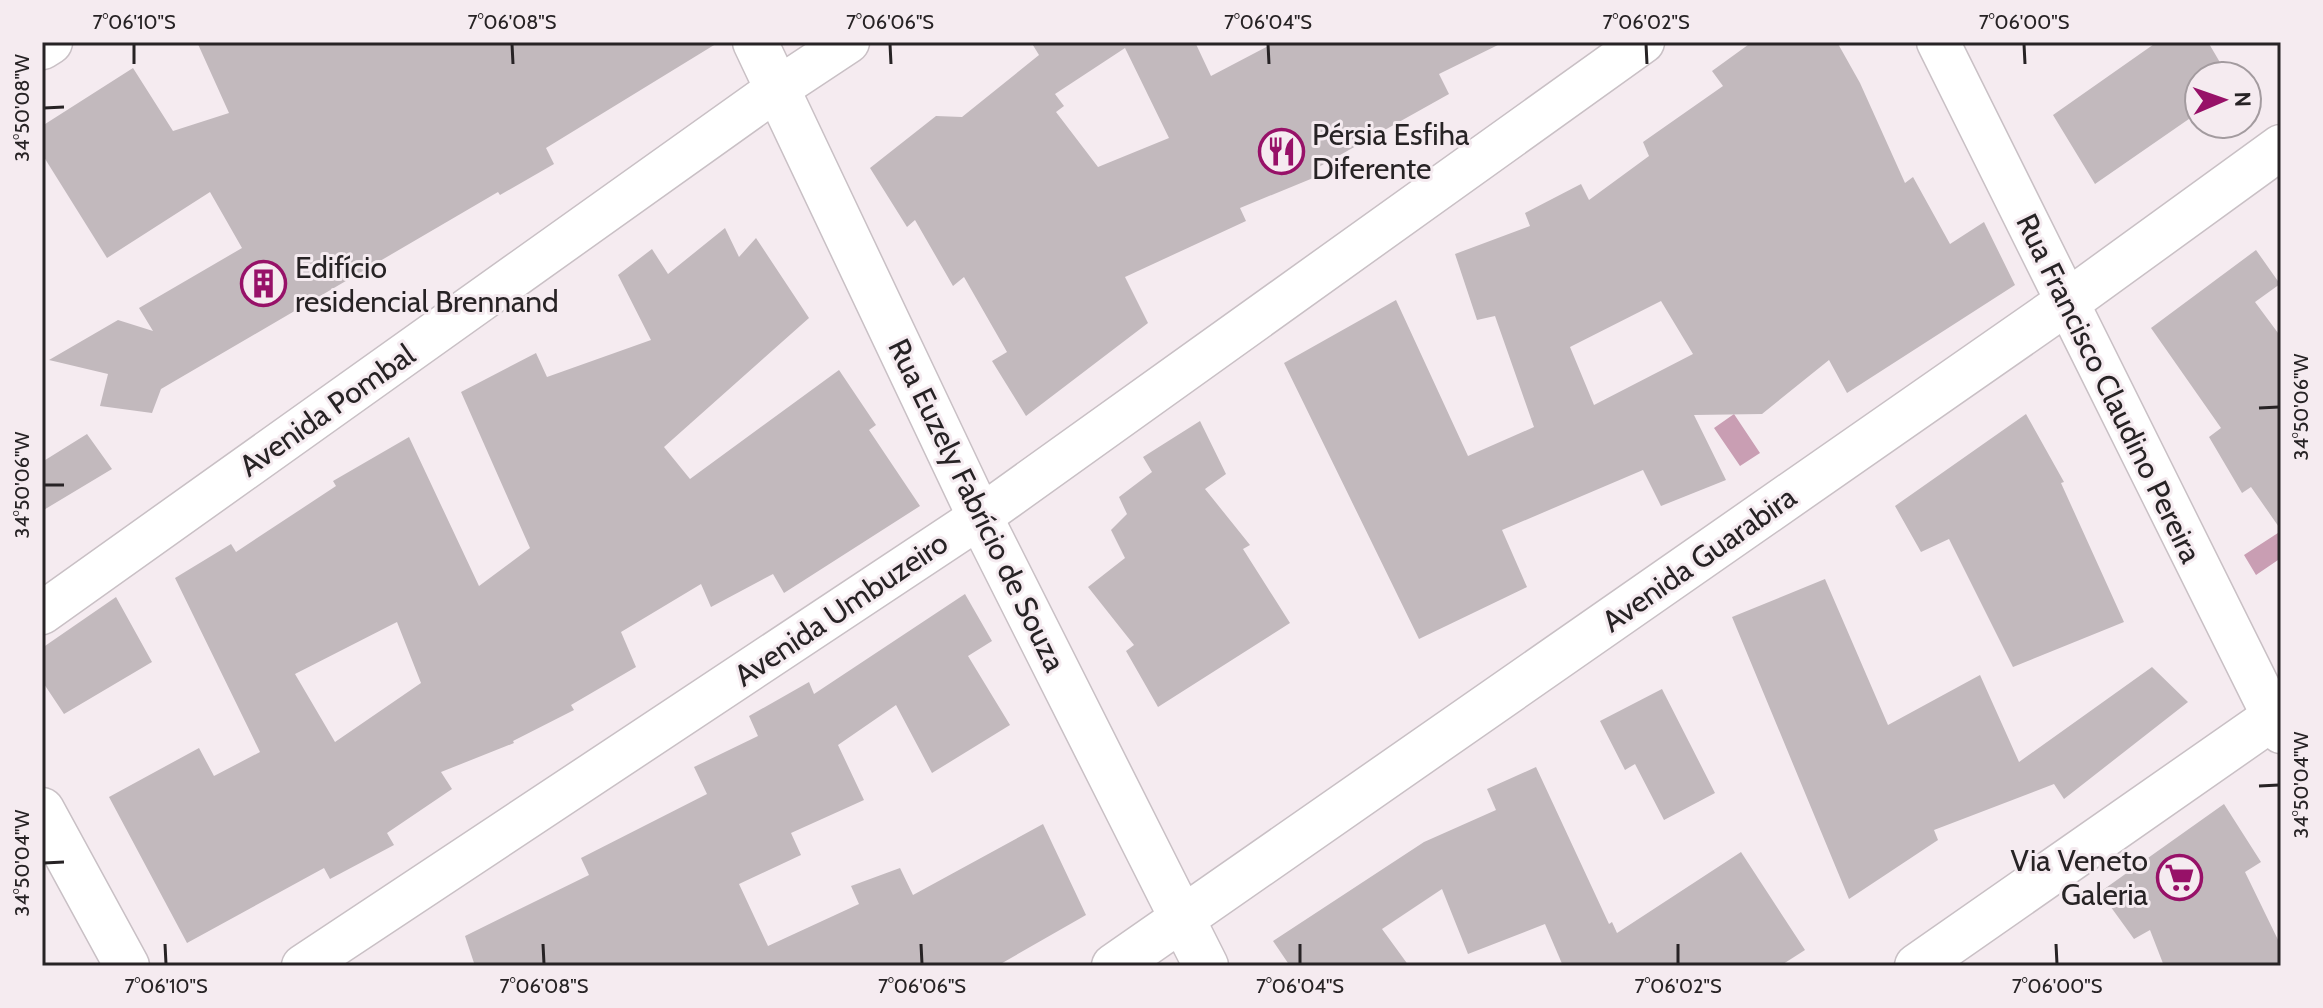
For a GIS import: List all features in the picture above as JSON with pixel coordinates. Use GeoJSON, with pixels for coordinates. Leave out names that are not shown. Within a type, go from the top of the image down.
{"type":"FeatureCollection","features":[{"type":"Feature","properties":{"kind":"main road"},"geometry":{"type":"LineString","coordinates":[[42,47],[50,42]]}},
{"type":"Feature","properties":{"kind":"main road","name":"Rua Euzely Fabrício de Souza"},"geometry":{"type":"LineString","coordinates":[[755,42],[980,517],[1206,966]]}},
{"type":"Feature","properties":{"kind":"main road","name":"Avenida Guarabira"},"geometry":{"type":"LineString","coordinates":[[1114,966],[2066,303],[2281,147]]}},
{"type":"Feature","properties":{"kind":"main road"},"geometry":{"type":"LineString","coordinates":[[1917,966],[2278,721]]}},
{"type":"Feature","properties":{"kind":"main road"},"geometry":{"type":"LineString","coordinates":[[42,810],[127,966]]}},
{"type":"Feature","properties":{"kind":"street","name":"Avenida Pombal"},"geometry":{"type":"LineString","coordinates":[[42,613],[777,89],[848,42]]}},
{"type":"Feature","properties":{"kind":"street","name":"Avenida Umbuzeiro"},"geometry":{"type":"LineString","coordinates":[[303,966],[980,517],[1643,42]]}},
{"type":"Feature","properties":{"kind":"street","name":"Rua Francisco Claudino Pereira"},"geometry":{"type":"LineString","coordinates":[[1938,42],[2066,303],[2278,721]]}},
{"type":"Feature","properties":{"kind":"shaded area"},"geometry":{"type":"Polygon","coordinates":[[[1734,414],[1760,453],[1740,466],[1714,428],[1734,414]]]}},
{"type":"Feature","properties":{"kind":"shaded area"},"geometry":{"type":"Polygon","coordinates":[[[2281,531],[2281,558],[2256,575],[2244,555],[2281,531]]]}},
{"type":"Feature","properties":{"kind":"building"},"geometry":{"type":"Polygon","coordinates":[[[197,42],[719,42],[546,148],[554,164],[500,195],[498,192],[161,389],[152,413],[100,406],[108,374],[49,360],[118,320],[153,331],[139,308],[242,248],[210,192],[107,258],[42,154],[42,126],[133,68],[173,131],[229,113],[197,42]]]}},
{"type":"Feature","properties":{"kind":"building"},"geometry":{"type":"Polygon","coordinates":[[[1031,42],[1195,42],[1211,76],[1276,42],[1504,42],[1439,74],[1449,94],[1315,169],[1318,176],[1240,208],[1246,221],[1125,277],[1148,323],[1026,416],[992,361],[1007,352],[964,277],[953,286],[915,220],[907,227],[870,168],[936,116],[962,117],[1039,55],[1031,42]],[[1125,48],[1055,94],[1064,106],[1056,112],[1098,167],[1169,138],[1125,48]]]}},
{"type":"Feature","properties":{"kind":"building"},"geometry":{"type":"Polygon","coordinates":[[[1752,42],[1837,42],[1860,83],[1905,183],[1913,177],[1950,244],[1984,222],[2015,285],[1847,393],[1829,360],[1762,414],[1694,415],[1726,480],[1661,506],[1643,470],[1502,530],[1527,587],[1419,639],[1284,363],[1396,300],[1468,456],[1534,427],[1495,316],[1477,320],[1455,254],[1530,226],[1525,213],[1581,184],[1589,200],[1649,156],[1643,142],[1723,86],[1712,71],[1752,42]],[[1661,301],[1570,347],[1594,405],[1693,354],[1661,301]]]}},
{"type":"Feature","properties":{"kind":"building"},"geometry":{"type":"Polygon","coordinates":[[[2157,42],[2208,42],[2219,60],[2183,60],[2183,123],[2095,184],[2053,115],[2157,42]]]}},
{"type":"Feature","properties":{"kind":"building"},"geometry":{"type":"Polygon","coordinates":[[[725,228],[739,257],[756,238],[809,318],[664,447],[690,479],[839,370],[876,425],[869,430],[920,506],[784,593],[773,574],[711,607],[701,584],[621,632],[636,667],[571,705],[574,710],[514,743],[441,772],[452,789],[387,833],[394,845],[330,879],[324,868],[187,943],[109,797],[199,748],[214,776],[260,752],[175,578],[231,544],[236,552],[336,486],[333,481],[409,437],[479,586],[530,548],[461,392],[536,353],[547,377],[651,340],[618,275],[652,249],[668,274],[725,228]],[[397,622],[295,674],[335,742],[421,683],[397,622]]]}},
{"type":"Feature","properties":{"kind":"building"},"geometry":{"type":"Polygon","coordinates":[[[2256,250],[2280,284],[2255,302],[2281,337],[2281,530],[2251,487],[2242,493],[2209,437],[2221,428],[2151,328],[2256,250]]]}},
{"type":"Feature","properties":{"kind":"building"},"geometry":{"type":"Polygon","coordinates":[[[2026,414],[2064,482],[2061,483],[2124,622],[2013,667],[1949,539],[1921,552],[1895,506],[2026,414]]]}},
{"type":"Feature","properties":{"kind":"building"},"geometry":{"type":"Polygon","coordinates":[[[1200,421],[1226,474],[1205,489],[1250,545],[1243,549],[1290,623],[1158,707],[1126,651],[1134,645],[1088,587],[1125,558],[1111,530],[1127,514],[1119,497],[1152,472],[1143,457],[1200,421]]]}},
{"type":"Feature","properties":{"kind":"building"},"geometry":{"type":"Polygon","coordinates":[[[87,434],[112,469],[42,511],[42,462],[87,434]]]}},
{"type":"Feature","properties":{"kind":"building"},"geometry":{"type":"Polygon","coordinates":[[[1825,579],[1888,725],[1980,675],[2019,762],[2152,667],[2188,702],[2064,799],[2054,784],[1934,830],[1938,840],[1849,899],[1732,617],[1825,579]]]}},
{"type":"Feature","properties":{"kind":"building"},"geometry":{"type":"Polygon","coordinates":[[[965,594],[992,641],[968,656],[1010,725],[932,773],[896,705],[838,745],[864,800],[791,833],[801,855],[739,884],[768,946],[859,904],[851,886],[900,868],[913,895],[1043,824],[1086,915],[997,966],[475,966],[465,936],[589,875],[581,858],[707,794],[694,767],[758,736],[749,716],[809,682],[814,694],[965,594]]]}},
{"type":"Feature","properties":{"kind":"building"},"geometry":{"type":"Polygon","coordinates":[[[116,597],[152,662],[64,714],[42,681],[42,648],[116,597]]]}},
{"type":"Feature","properties":{"kind":"building"},"geometry":{"type":"Polygon","coordinates":[[[1662,689],[1715,793],[1664,820],[1635,764],[1625,770],[1600,721],[1662,689]]]}},
{"type":"Feature","properties":{"kind":"building"},"geometry":{"type":"Polygon","coordinates":[[[1536,767],[1609,924],[1612,922],[1617,933],[1741,852],[1805,950],[1780,966],[1563,966],[1545,924],[1468,954],[1442,889],[1382,929],[1409,966],[1290,966],[1273,941],[1424,842],[1496,810],[1487,789],[1536,767]]]}},
{"type":"Feature","properties":{"kind":"building"},"geometry":{"type":"Polygon","coordinates":[[[2224,804],[2261,862],[2245,872],[2281,946],[2281,966],[2164,966],[2150,930],[2134,939],[2100,892],[2224,804]]]}},
{"type":"Feature","properties":{"kind":"place","name":"Pérsia Esfiha Diferente"},"geometry":{"type":"Point","coordinates":[1281,151]}},
{"type":"Feature","properties":{"kind":"place","name":"Edifício residencial Brennand"},"geometry":{"type":"Point","coordinates":[264,284]}},
{"type":"Feature","properties":{"kind":"place","name":"Via Veneto Galeria"},"geometry":{"type":"Point","coordinates":[2179,877]}}]}
